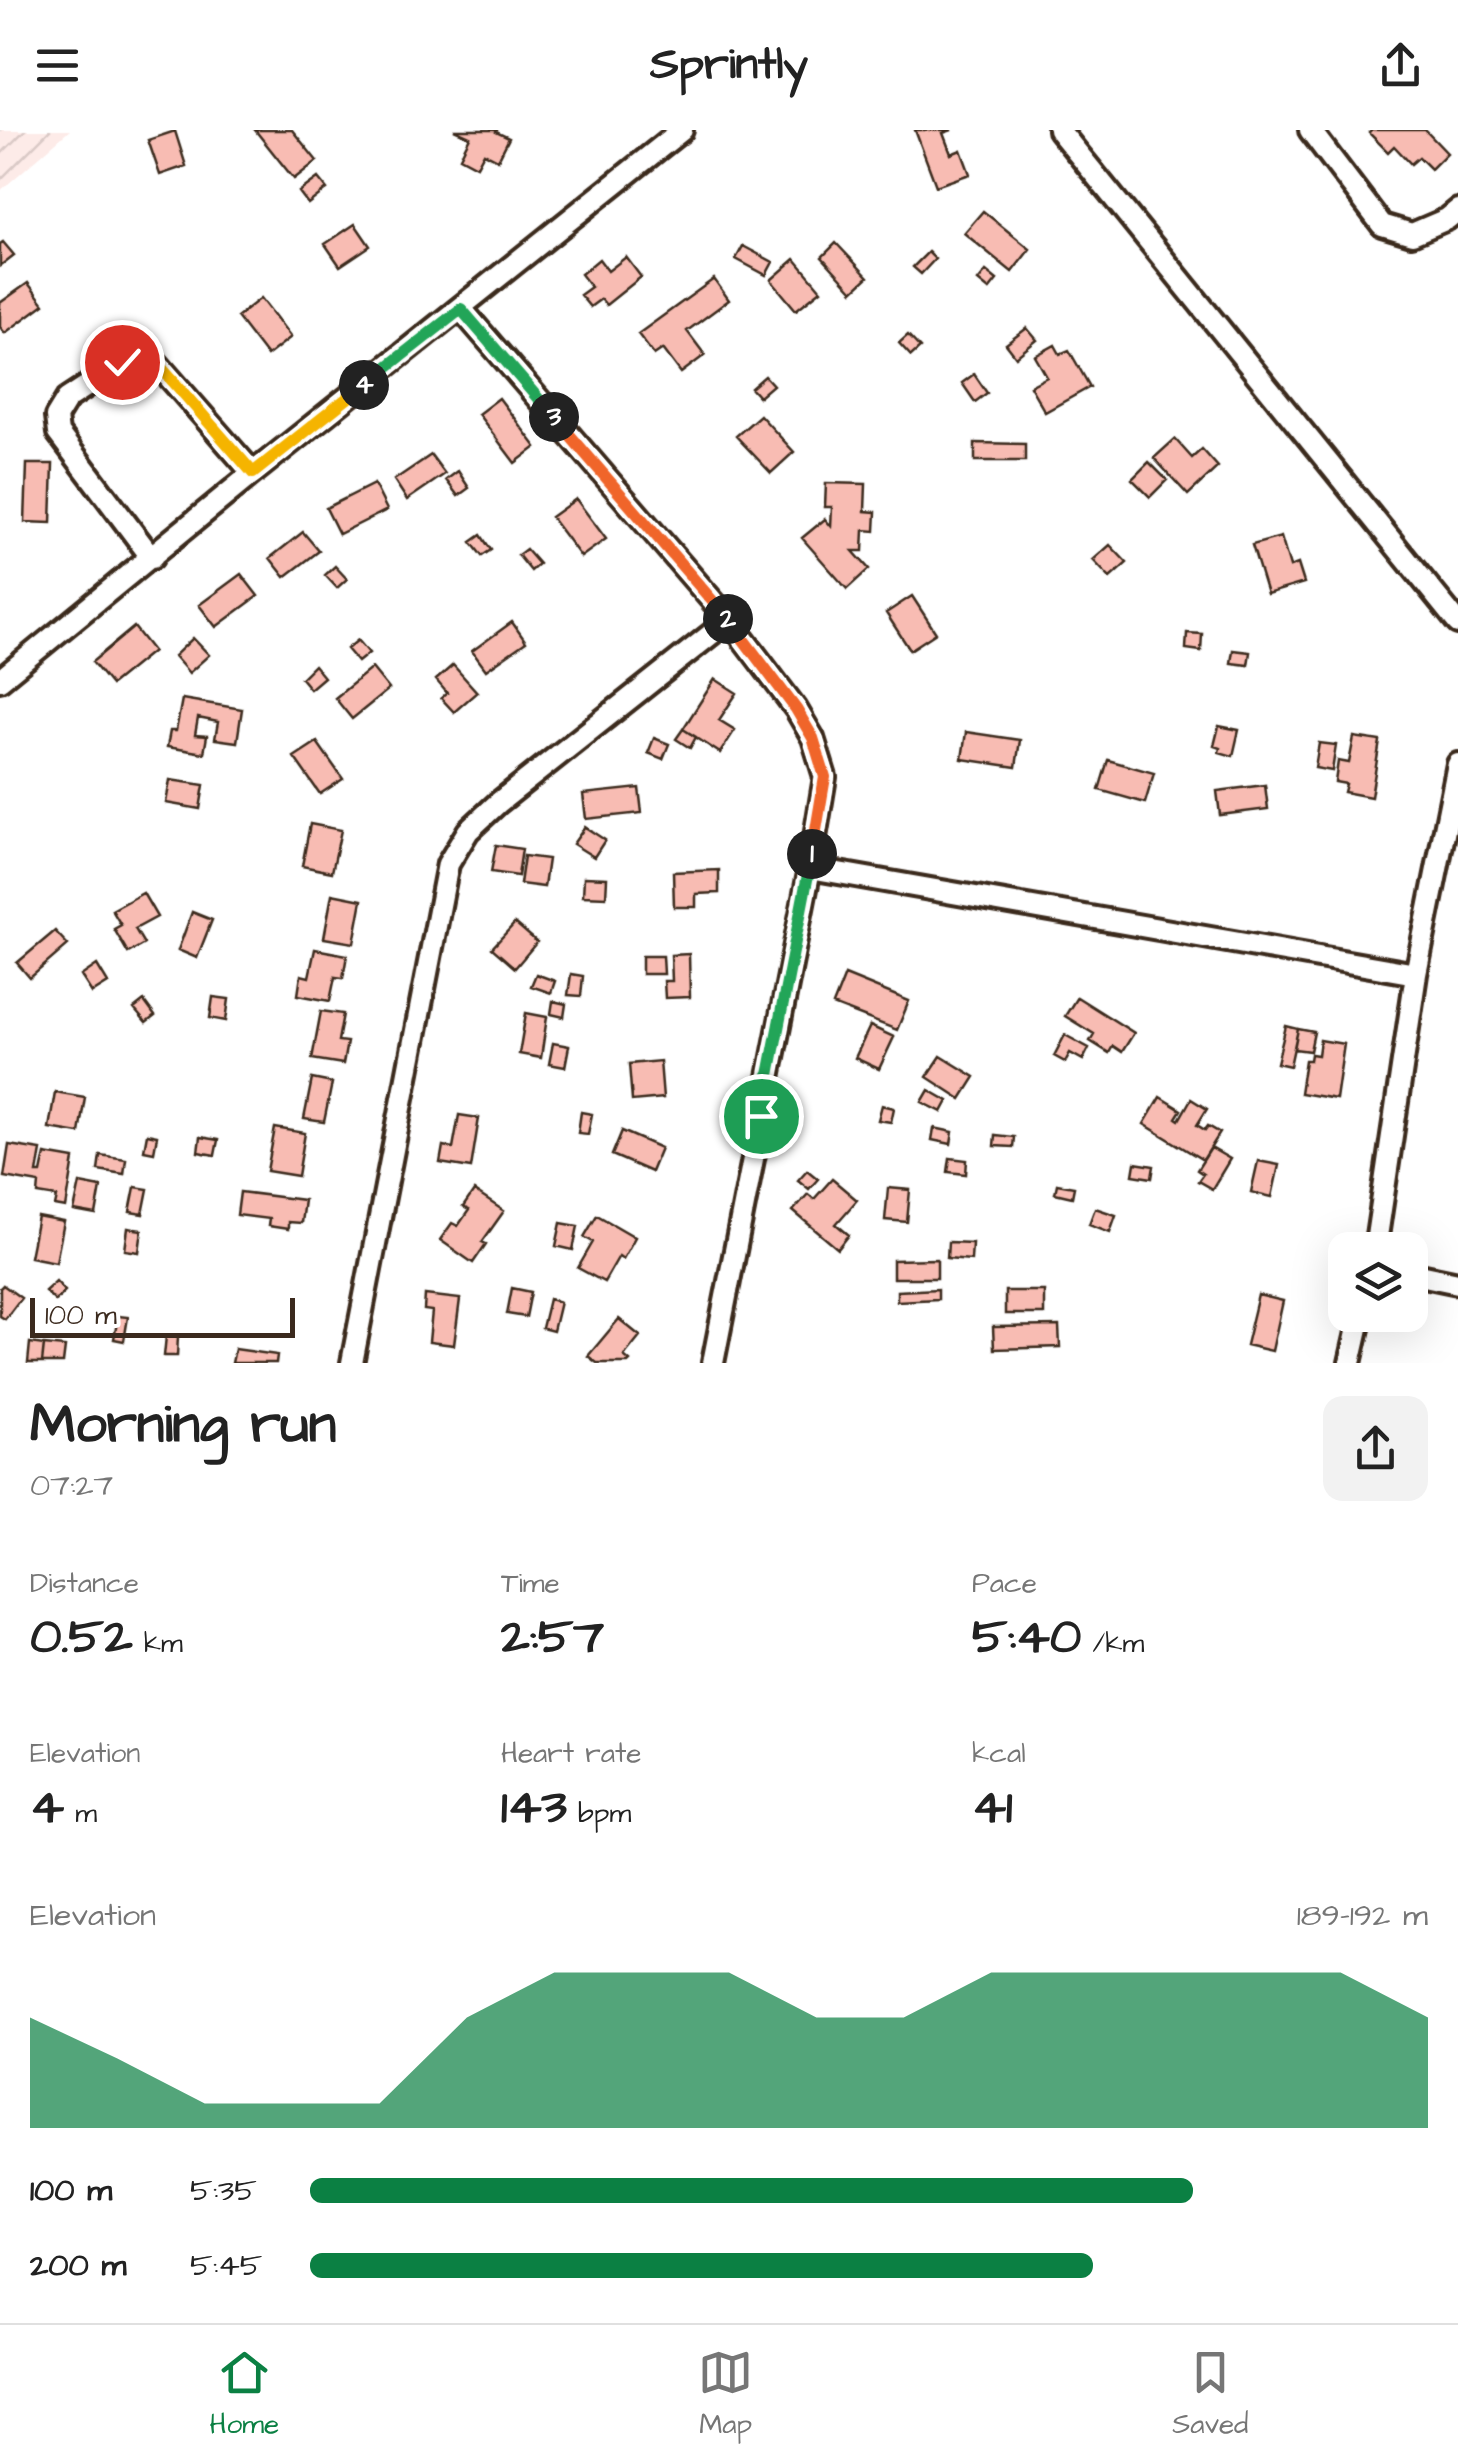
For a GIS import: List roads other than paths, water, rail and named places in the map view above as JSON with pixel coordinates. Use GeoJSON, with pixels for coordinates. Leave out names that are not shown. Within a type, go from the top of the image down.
{"type":"FeatureCollection","features":[{"type":"Feature","properties":{"kind":"street"},"geometry":{"type":"LineString","coordinates":[[0,680],[682,130]]}},
{"type":"Feature","properties":{"kind":"street"},"geometry":{"type":"LineString","coordinates":[[1058,130],[1458,622]]}},
{"type":"Feature","properties":{"kind":"street"},"geometry":{"type":"LineString","coordinates":[[1310,130],[1382,225],[1412,234],[1458,210]]}},
{"type":"Feature","properties":{"kind":"street"},"geometry":{"type":"LineString","coordinates":[[461,309],[729,620],[796,709],[813,738],[825,777],[712,1363]]}},
{"type":"Feature","properties":{"kind":"street"},"geometry":{"type":"LineString","coordinates":[[152,558],[58,432],[56,417],[66,399],[122,362],[138,358],[155,361],[253,473]]}},
{"type":"Feature","properties":{"kind":"street"},"geometry":{"type":"LineString","coordinates":[[352,1363],[448,864],[468,831],[498,803],[729,620]]}},
{"type":"Feature","properties":{"kind":"street"},"geometry":{"type":"LineString","coordinates":[[1378,1232],[1416,974],[1458,764]]}},
{"type":"Feature","properties":{"kind":"street"},"geometry":{"type":"LineString","coordinates":[[810,868],[1416,974]]}},
{"type":"Feature","properties":{"kind":"street"},"geometry":{"type":"LineString","coordinates":[[1428,1277],[1458,1283]]}},
{"type":"Feature","properties":{"kind":"street"},"geometry":{"type":"LineString","coordinates":[[1350,1363],[1358,1332]]}}]}
